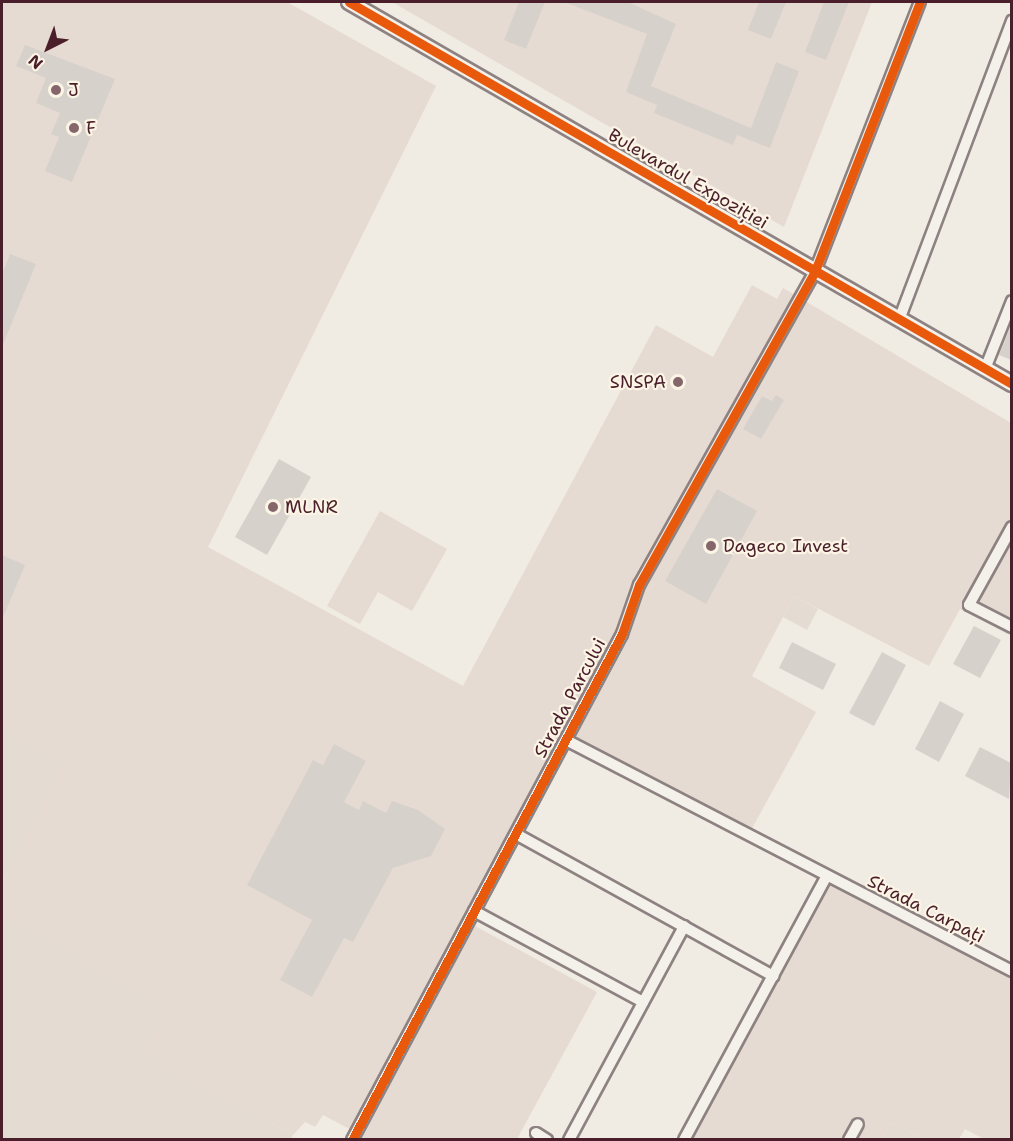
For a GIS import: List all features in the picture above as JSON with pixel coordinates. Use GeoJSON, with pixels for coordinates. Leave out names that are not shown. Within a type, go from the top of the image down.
{"type":"FeatureCollection","features":[{"type":"Feature","properties":{"kind":"street","name":"Bulevardul Expoziției"},"geometry":{"type":"LineString","coordinates":[[349,2],[1011,384]]}},
{"type":"Feature","properties":{"kind":"street","name":"Strada Parcului"},"geometry":{"type":"LineString","coordinates":[[352,1140],[622,634],[639,585],[815,272],[920,2]]}},
{"type":"Feature","properties":{"kind":"street"},"geometry":{"type":"LineString","coordinates":[[899,320],[1011,21]]}},
{"type":"Feature","properties":{"kind":"street"},"geometry":{"type":"LineString","coordinates":[[985,369],[1011,302]]}},
{"type":"Feature","properties":{"kind":"street"},"geometry":{"type":"LineString","coordinates":[[1011,527],[969,604],[1011,627]]}},
{"type":"Feature","properties":{"kind":"street","name":"Strada Parcului"},"geometry":{"type":"LineString","coordinates":[[566,740],[826,877]]}},
{"type":"Feature","properties":{"kind":"street"},"geometry":{"type":"LineString","coordinates":[[516,834],[773,976]]}},
{"type":"Feature","properties":{"kind":"street"},"geometry":{"type":"LineString","coordinates":[[684,1140],[826,877]]}},
{"type":"Feature","properties":{"kind":"street","name":"Strada Carpați"},"geometry":{"type":"LineString","coordinates":[[826,877],[1011,971]]}},
{"type":"Feature","properties":{"kind":"street"},"geometry":{"type":"LineString","coordinates":[[474,911],[643,1002]]}},
{"type":"Feature","properties":{"kind":"street"},"geometry":{"type":"LineString","coordinates":[[569,1140],[684,926]]}},
{"type":"Feature","properties":{"kind":"street"},"geometry":{"type":"LineString","coordinates":[[849,1140],[858,1124]]}},
{"type":"Feature","properties":{"kind":"street"},"geometry":{"type":"LineString","coordinates":[[536,1133],[547,1140]]}},
{"type":"Feature","properties":{"kind":"shaded area"},"geometry":{"type":"Polygon","coordinates":[[[2,2],[287,2],[436,86],[208,547],[463,686],[656,325],[713,357],[752,285],[777,299],[783,288],[1011,423],[1011,636],[960,609],[929,666],[794,596],[752,676],[816,712],[745,841],[571,746],[475,926],[597,992],[517,1139],[359,1139],[361,1135],[323,1115],[315,1127],[305,1122],[293,1135],[142,1053],[2,916],[2,884],[62,763],[2,731],[2,2]]]}},
{"type":"Feature","properties":{"kind":"shaded area"},"geometry":{"type":"Polygon","coordinates":[[[392,2],[872,2],[784,227],[392,2]]]}},
{"type":"Feature","properties":{"kind":"shaded area"},"geometry":{"type":"Polygon","coordinates":[[[380,511],[447,549],[412,611],[378,592],[360,624],[327,606],[380,511]]]}},
{"type":"Feature","properties":{"kind":"shaded area"},"geometry":{"type":"Polygon","coordinates":[[[794,596],[818,609],[807,630],[783,617],[794,596]]]}},
{"type":"Feature","properties":{"kind":"shaded area"},"geometry":{"type":"Polygon","coordinates":[[[2,727],[63,762],[2,884],[2,727]]]}},
{"type":"Feature","properties":{"kind":"shaded area"},"geometry":{"type":"Polygon","coordinates":[[[826,877],[1011,971],[1011,1139],[984,1139],[965,1129],[959,1139],[924,1139],[891,1122],[881,1139],[684,1140],[826,877]]]}},
{"type":"Feature","properties":{"kind":"shaded area"},"geometry":{"type":"Polygon","coordinates":[[[2,916],[168,1006],[143,1053],[293,1135],[291,1139],[2,1139],[2,916]]]}},
{"type":"Feature","properties":{"kind":"shaded area"},"geometry":{"type":"Polygon","coordinates":[[[891,1122],[924,1139],[881,1139],[891,1122]]]}},
{"type":"Feature","properties":{"kind":"building"},"geometry":{"type":"Polygon","coordinates":[[[519,2],[545,2],[526,49],[504,40],[519,2]]]}},
{"type":"Feature","properties":{"kind":"building"},"geometry":{"type":"Polygon","coordinates":[[[564,2],[628,2],[676,24],[651,86],[751,128],[776,62],[799,71],[770,148],[737,135],[733,145],[654,113],[657,105],[626,92],[647,34],[564,2]]]}},
{"type":"Feature","properties":{"kind":"building"},"geometry":{"type":"Polygon","coordinates":[[[759,2],[786,2],[771,39],[748,30],[759,2]]]}},
{"type":"Feature","properties":{"kind":"building"},"geometry":{"type":"Polygon","coordinates":[[[824,2],[849,2],[826,60],[805,52],[824,2]]]}},
{"type":"Feature","properties":{"kind":"building"},"geometry":{"type":"Polygon","coordinates":[[[25,45],[115,79],[72,182],[45,171],[59,137],[51,134],[60,113],[36,103],[46,78],[16,66],[25,45]]]}},
{"type":"Feature","properties":{"kind":"building"},"geometry":{"type":"Polygon","coordinates":[[[10,254],[36,264],[2,347],[2,274],[10,254]]]}},
{"type":"Feature","properties":{"kind":"building"},"geometry":{"type":"Polygon","coordinates":[[[1011,325],[1011,360],[999,355],[1011,325]]]}},
{"type":"Feature","properties":{"kind":"building"},"geometry":{"type":"Polygon","coordinates":[[[776,395],[784,400],[761,439],[743,429],[762,396],[772,401],[776,395]]]}},
{"type":"Feature","properties":{"kind":"building","name":"MLNR"},"geometry":{"type":"Polygon","coordinates":[[[279,459],[311,477],[267,555],[235,537],[279,459]]]}},
{"type":"Feature","properties":{"kind":"building","name":"Dageco Invest"},"geometry":{"type":"Polygon","coordinates":[[[717,489],[757,511],[706,604],[665,581],[717,489]]]}},
{"type":"Feature","properties":{"kind":"building"},"geometry":{"type":"Polygon","coordinates":[[[2,555],[25,565],[2,620],[2,555]]]}},
{"type":"Feature","properties":{"kind":"building"},"geometry":{"type":"Polygon","coordinates":[[[974,626],[1001,640],[980,678],[953,664],[974,626]]]}},
{"type":"Feature","properties":{"kind":"building"},"geometry":{"type":"Polygon","coordinates":[[[792,642],[836,664],[823,690],[779,668],[792,642]]]}},
{"type":"Feature","properties":{"kind":"building"},"geometry":{"type":"Polygon","coordinates":[[[882,652],[906,665],[874,726],[849,713],[882,652]]]}},
{"type":"Feature","properties":{"kind":"building"},"geometry":{"type":"Polygon","coordinates":[[[940,701],[964,714],[939,762],[915,749],[940,701]]]}},
{"type":"Feature","properties":{"kind":"building"},"geometry":{"type":"Polygon","coordinates":[[[334,744],[366,761],[344,802],[359,810],[363,801],[386,813],[392,801],[418,810],[445,829],[431,856],[393,868],[353,942],[344,938],[312,997],[280,980],[312,920],[247,885],[313,760],[323,765],[334,744]]]}},
{"type":"Feature","properties":{"kind":"building"},"geometry":{"type":"Polygon","coordinates":[[[980,747],[1011,763],[1009,799],[965,776],[980,747]]]}},
{"type":"Feature","properties":{"kind":"cycle path"},"geometry":{"type":"LineString","coordinates":[[349,2],[1012,384]]}},
{"type":"Feature","properties":{"kind":"cycle path"},"geometry":{"type":"LineString","coordinates":[[352,1140],[622,634],[639,585],[815,271],[920,2]]}},
{"type":"Feature","properties":{"kind":"place","name":"J"},"geometry":{"type":"Point","coordinates":[56,90]}},
{"type":"Feature","properties":{"kind":"place","name":"F"},"geometry":{"type":"Point","coordinates":[74,128]}},
{"type":"Feature","properties":{"kind":"place","name":"SNSPA"},"geometry":{"type":"Point","coordinates":[678,382]}},
{"type":"Feature","properties":{"kind":"place","name":"MLNR"},"geometry":{"type":"Point","coordinates":[273,507]}},
{"type":"Feature","properties":{"kind":"place","name":"Dageco Invest"},"geometry":{"type":"Point","coordinates":[711,546]}}]}
